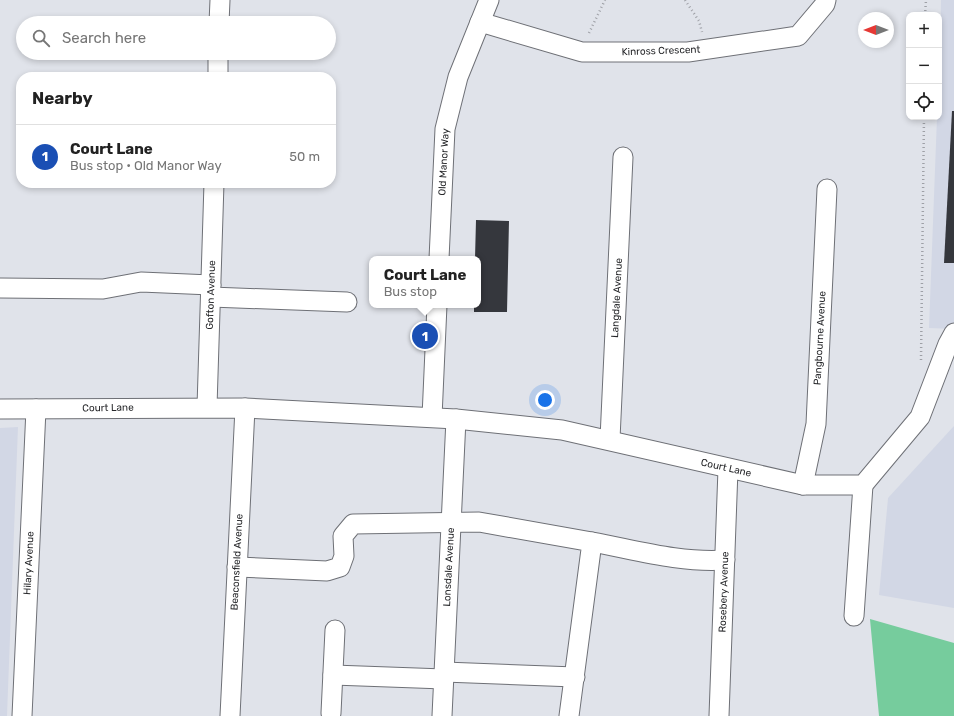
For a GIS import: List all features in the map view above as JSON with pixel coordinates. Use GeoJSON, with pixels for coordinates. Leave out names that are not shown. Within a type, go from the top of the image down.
{"type":"FeatureCollection","features":[{"type":"Feature","properties":{"kind":"street"},"geometry":{"type":"LineString","coordinates":[[219,16],[220,0]]}},
{"type":"Feature","properties":{"kind":"street","name":"Old Manor Way"},"geometry":{"type":"LineString","coordinates":[[439,256],[444,129],[458,77],[489,0]]}},
{"type":"Feature","properties":{"kind":"street","name":"Kinross Crescent"},"geometry":{"type":"LineString","coordinates":[[480,22],[582,52],[688,52],[798,36],[825,4],[826,0]]}},
{"type":"Feature","properties":{"kind":"street"},"geometry":{"type":"LineString","coordinates":[[218,60],[218,72]]}},
{"type":"Feature","properties":{"kind":"street","name":"Langdale Avenue"},"geometry":{"type":"LineString","coordinates":[[610,439],[623,157]]}},
{"type":"Feature","properties":{"kind":"street","name":"Gofton Avenue"},"geometry":{"type":"LineString","coordinates":[[207,407],[214,188]]}},
{"type":"Feature","properties":{"kind":"street","name":"Pangbourne Avenue"},"geometry":{"type":"LineString","coordinates":[[803,485],[816,424],[827,189]]}},
{"type":"Feature","properties":{"kind":"street"},"geometry":{"type":"LineString","coordinates":[[0,288],[103,289],[140,282],[211,291],[347,302]]}},
{"type":"Feature","properties":{"kind":"street"},"geometry":{"type":"LineString","coordinates":[[432,417],[437,308]]}},
{"type":"Feature","properties":{"kind":"street"},"geometry":{"type":"LineString","coordinates":[[854,616],[863,485],[920,417],[948,344],[954,333]]}},
{"type":"Feature","properties":{"kind":"street","name":"Court Lane"},"geometry":{"type":"LineString","coordinates":[[0,409],[207,407],[456,419],[562,430],[610,439],[728,469],[803,485],[863,485]]}},
{"type":"Feature","properties":{"kind":"street","name":"Beaconsfield Avenue"},"geometry":{"type":"LineString","coordinates":[[230,716],[245,408]]}},
{"type":"Feature","properties":{"kind":"street","name":"Hilary Avenue"},"geometry":{"type":"LineString","coordinates":[[22,716],[36,409]]}},
{"type":"Feature","properties":{"kind":"street","name":"Lonsdale Avenue"},"geometry":{"type":"LineString","coordinates":[[442,716],[456,419]]}},
{"type":"Feature","properties":{"kind":"street","name":"Rosebery Avenue"},"geometry":{"type":"LineString","coordinates":[[719,716],[728,469]]}},
{"type":"Feature","properties":{"kind":"street"},"geometry":{"type":"LineString","coordinates":[[237,567],[327,571],[340,567],[344,556],[344,536],[353,524],[451,522],[479,522],[673,558],[710,561],[725,560]]}},
{"type":"Feature","properties":{"kind":"street"},"geometry":{"type":"LineString","coordinates":[[569,716],[592,542]]}},
{"type":"Feature","properties":{"kind":"street"},"geometry":{"type":"LineString","coordinates":[[331,713],[335,630]]}},
{"type":"Feature","properties":{"kind":"street"},"geometry":{"type":"LineString","coordinates":[[333,675],[575,677]]}},
{"type":"Feature","properties":{"kind":"path"},"geometry":{"type":"LineString","coordinates":[[582,52],[592,24],[605,0]]}},
{"type":"Feature","properties":{"kind":"path"},"geometry":{"type":"LineString","coordinates":[[685,0],[699,21],[707,50]]}},
{"type":"Feature","properties":{"kind":"path"},"geometry":{"type":"LineString","coordinates":[[925,12],[926,0]]}},
{"type":"Feature","properties":{"kind":"path"},"geometry":{"type":"LineString","coordinates":[[921,365],[924,120]]}},
{"type":"Feature","properties":{"kind":"shaded area"},"geometry":{"type":"Polygon","coordinates":[[[941,0],[954,0],[954,329],[929,328],[937,120],[942,120],[942,12],[941,12],[941,0]]]}},
{"type":"Feature","properties":{"kind":"shaded area"},"geometry":{"type":"Polygon","coordinates":[[[954,426],[954,608],[879,595],[888,498],[954,426]]]}},
{"type":"Feature","properties":{"kind":"shaded area"},"geometry":{"type":"Polygon","coordinates":[[[18,427],[7,716],[0,716],[0,428],[18,427]]]}},
{"type":"Feature","properties":{"kind":"green space"},"geometry":{"type":"Polygon","coordinates":[[[870,619],[954,643],[954,716],[879,716],[870,619]]]}},
{"type":"Feature","properties":{"kind":"building"},"geometry":{"type":"Polygon","coordinates":[[[952,111],[954,111],[954,263],[944,263],[952,111]]]}},
{"type":"Feature","properties":{"kind":"building"},"geometry":{"type":"Polygon","coordinates":[[[476,220],[509,221],[507,312],[474,312],[474,308],[481,308],[481,256],[475,256],[476,220]]]}},
{"type":"Feature","properties":{"kind":"place","name":"Court Lane"},"geometry":{"type":"Point","coordinates":[425,336]}}]}
